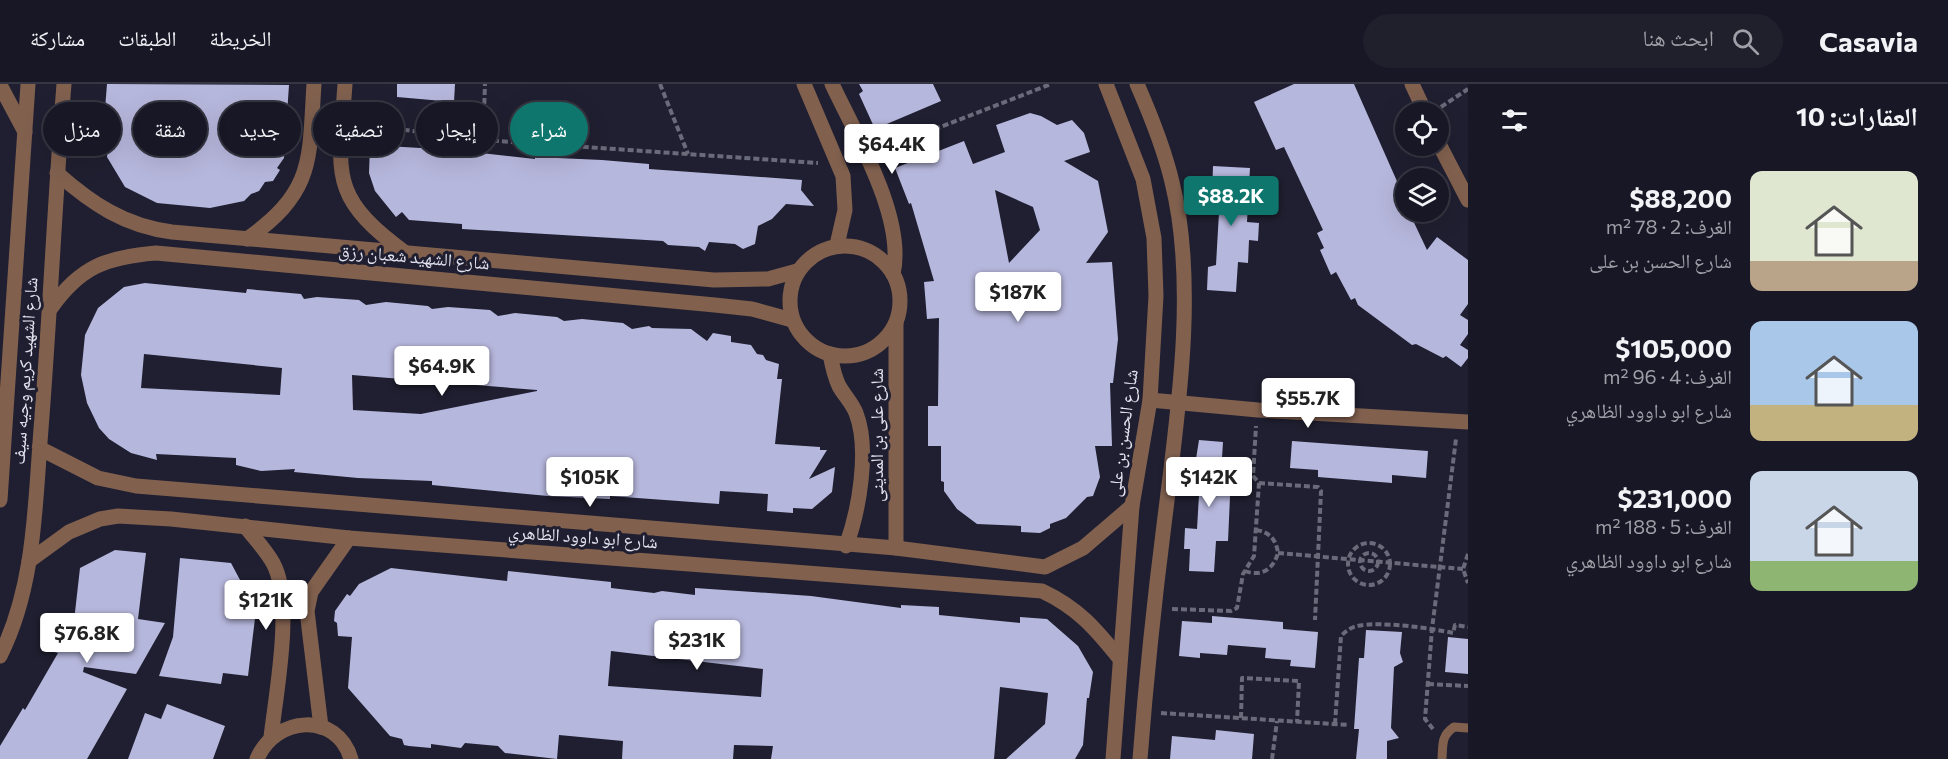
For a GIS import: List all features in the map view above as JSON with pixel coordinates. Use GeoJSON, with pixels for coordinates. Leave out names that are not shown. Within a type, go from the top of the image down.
{"type":"FeatureCollection","features":[{"type":"Feature","properties":{"kind":"street","name":"شارع الشهيد كريم وجيه سيف"},"geometry":{"type":"LineString","coordinates":[[0,500],[28,84]]}},
{"type":"Feature","properties":{"kind":"street","name":"شارع الشهيد كريم وجيه سيف"},"geometry":{"type":"LineString","coordinates":[[0,656],[20,606],[29,561],[51,308],[57,173],[64,84]]}},
{"type":"Feature","properties":{"kind":"street"},"geometry":{"type":"LineString","coordinates":[[247,239],[285,207],[305,175],[314,84]]}},
{"type":"Feature","properties":{"kind":"street"},"geometry":{"type":"LineString","coordinates":[[344,102],[345,84]]}},
{"type":"Feature","properties":{"kind":"street"},"geometry":{"type":"LineString","coordinates":[[804,84],[839,165],[846,199],[837,245]]}},
{"type":"Feature","properties":{"kind":"street"},"geometry":{"type":"LineString","coordinates":[[832,84],[867,156],[894,230],[897,252],[893,274]]}},
{"type":"Feature","properties":{"kind":"street","name":"شارع الحسن بن على"},"geometry":{"type":"LineString","coordinates":[[1106,84],[1143,179],[1154,238],[1156,296],[1150,400],[1132,506],[1113,759]]}},
{"type":"Feature","properties":{"kind":"street"},"geometry":{"type":"LineString","coordinates":[[1137,84],[1160,140],[1169,172],[1180,229],[1184,270],[1180,402],[1154,609],[1140,759]]}},
{"type":"Feature","properties":{"kind":"street"},"geometry":{"type":"LineString","coordinates":[[1412,84],[1420,102]]}},
{"type":"Feature","properties":{"kind":"street"},"geometry":{"type":"LineString","coordinates":[[0,85],[25,132]]}},
{"type":"Feature","properties":{"kind":"street"},"geometry":{"type":"LineString","coordinates":[[342,156],[341,178],[349,198],[380,234],[407,254]]}},
{"type":"Feature","properties":{"kind":"street"},"geometry":{"type":"LineString","coordinates":[[1445,156],[1468,200]]}},
{"type":"Feature","properties":{"kind":"street","name":"شارع الشهيد شعبان رزق"},"geometry":{"type":"LineString","coordinates":[[57,173],[87,199],[131,224],[172,232],[714,280],[768,279],[797,271]]}},
{"type":"Feature","properties":{"kind":"street"},"geometry":{"type":"LineString","coordinates":[[837,245],[854,246],[870,251],[883,261],[893,274],[899,289],[900,306],[896,322],[890,334],[869,351],[850,356],[830,354],[808,342],[792,320],[789,303],[790,287],[797,271],[807,259],[821,250],[837,245]]}},
{"type":"Feature","properties":{"kind":"street"},"geometry":{"type":"LineString","coordinates":[[323,246],[323,268]]}},
{"type":"Feature","properties":{"kind":"street","name":"شارع الشهيد شعبان رزق"},"geometry":{"type":"LineString","coordinates":[[51,308],[66,286],[83,272],[127,255],[156,254],[715,305],[752,309],[792,320]]}},
{"type":"Feature","properties":{"kind":"street","name":"شارع على بن المدينى"},"geometry":{"type":"LineString","coordinates":[[896,322],[896,548]]}},
{"type":"Feature","properties":{"kind":"street","name":"شارع على بن المدينى"},"geometry":{"type":"LineString","coordinates":[[830,354],[838,384],[855,412],[861,432],[862,460],[853,525],[846,546]]}},
{"type":"Feature","properties":{"kind":"street"},"geometry":{"type":"LineString","coordinates":[[1150,400],[1258,410],[1463,421]]}},
{"type":"Feature","properties":{"kind":"street","name":"شارع ابو داوود الظاهري"},"geometry":{"type":"LineString","coordinates":[[39,448],[98,478],[136,486],[846,546],[896,548],[1045,567]]}},
{"type":"Feature","properties":{"kind":"street"},"geometry":{"type":"LineString","coordinates":[[1042,591],[1045,567],[1083,548],[1132,506]]}},
{"type":"Feature","properties":{"kind":"street","name":"شارع ابو داوود الظاهري"},"geometry":{"type":"LineString","coordinates":[[29,561],[76,529],[99,519],[118,516],[245,526],[349,538],[1042,591],[1076,610],[1095,628],[1120,658]]}},
{"type":"Feature","properties":{"kind":"street"},"geometry":{"type":"LineString","coordinates":[[245,526],[274,564],[283,609],[282,645],[272,737]]}},
{"type":"Feature","properties":{"kind":"street"},"geometry":{"type":"LineString","coordinates":[[321,727],[308,611],[311,592],[349,538]]}},
{"type":"Feature","properties":{"kind":"street"},"geometry":{"type":"LineString","coordinates":[[257,759],[272,737],[287,728],[304,724],[321,727],[337,737],[349,751],[351,759]]}},
{"type":"Feature","properties":{"kind":"lane"},"geometry":{"type":"LineString","coordinates":[[1443,759],[1443,738],[1454,727],[1468,728]]}},
{"type":"Feature","properties":{"kind":"path"},"geometry":{"type":"LineString","coordinates":[[484,102],[485,84]]}},
{"type":"Feature","properties":{"kind":"path"},"geometry":{"type":"LineString","coordinates":[[660,84],[688,154]]}},
{"type":"Feature","properties":{"kind":"path"},"geometry":{"type":"LineString","coordinates":[[867,156],[1051,84]]}},
{"type":"Feature","properties":{"kind":"path"},"geometry":{"type":"LineString","coordinates":[[1447,102],[1468,89]]}},
{"type":"Feature","properties":{"kind":"path"},"geometry":{"type":"LineString","coordinates":[[498,141],[839,165]]}},
{"type":"Feature","properties":{"kind":"path"},"geometry":{"type":"LineString","coordinates":[[1154,609],[1231,611],[1237,608],[1245,571],[1254,556],[1259,483],[1253,476],[1258,410]]}},
{"type":"Feature","properties":{"kind":"path"},"geometry":{"type":"LineString","coordinates":[[1443,738],[1425,719],[1432,629],[1463,421]]}},
{"type":"Feature","properties":{"kind":"path"},"geometry":{"type":"LineString","coordinates":[[1259,483],[1318,487],[1321,491],[1320,557],[1315,620]]}},
{"type":"Feature","properties":{"kind":"path"},"geometry":{"type":"LineString","coordinates":[[1245,571],[1262,573],[1270,569],[1278,553],[1274,540],[1269,534],[1256,530]]}},
{"type":"Feature","properties":{"kind":"path"},"geometry":{"type":"LineString","coordinates":[[1374,543],[1388,554],[1390,563],[1383,579],[1376,584],[1367,585],[1352,576],[1348,559],[1358,545],[1374,543]]}},
{"type":"Feature","properties":{"kind":"path"},"geometry":{"type":"LineString","coordinates":[[1278,553],[1463,569]]}},
{"type":"Feature","properties":{"kind":"path"},"geometry":{"type":"LineString","coordinates":[[1360,560],[1362,556],[1370,553],[1374,554],[1378,562]]}},
{"type":"Feature","properties":{"kind":"path"},"geometry":{"type":"LineString","coordinates":[[1468,554],[1463,569],[1468,583]]}},
{"type":"Feature","properties":{"kind":"path"},"geometry":{"type":"LineString","coordinates":[[1360,560],[1361,565],[1368,570],[1373,570],[1378,562]]}},
{"type":"Feature","properties":{"kind":"path"},"geometry":{"type":"LineString","coordinates":[[1335,724],[1341,636],[1347,630],[1365,625],[1432,629],[1453,633],[1455,625],[1468,627]]}},
{"type":"Feature","properties":{"kind":"path"},"geometry":{"type":"LineString","coordinates":[[1241,718],[1242,678],[1299,681],[1297,722]]}},
{"type":"Feature","properties":{"kind":"path"},"geometry":{"type":"LineString","coordinates":[[1428,684],[1468,686]]}},
{"type":"Feature","properties":{"kind":"path"},"geometry":{"type":"LineString","coordinates":[[1144,712],[1349,725]]}},
{"type":"Feature","properties":{"kind":"path"},"geometry":{"type":"LineString","coordinates":[[1272,759],[1277,721]]}},
{"type":"Feature","properties":{"kind":"building"},"geometry":{"type":"Polygon","coordinates":[[[107,84],[289,85],[288,102],[219,102],[219,156],[284,156],[277,168],[280,170],[273,181],[265,182],[259,191],[251,194],[244,201],[210,208],[157,203],[125,187],[107,157],[121,156],[121,102],[106,102],[107,84]]]}},
{"type":"Feature","properties":{"kind":"building"},"geometry":{"type":"Polygon","coordinates":[[[397,84],[455,84],[454,102],[397,97],[397,84]]]}},
{"type":"Feature","properties":{"kind":"building"},"geometry":{"type":"Polygon","coordinates":[[[859,84],[933,84],[941,101],[875,129],[859,94],[863,91],[859,84]]]}},
{"type":"Feature","properties":{"kind":"building"},"geometry":{"type":"Polygon","coordinates":[[[1294,84],[1354,84],[1395,178],[1395,222],[1414,222],[1427,250],[1437,237],[1468,260],[1468,304],[1460,315],[1468,320],[1468,334],[1460,345],[1468,350],[1468,358],[1461,367],[1446,356],[1443,358],[1416,344],[1412,345],[1358,305],[1355,298],[1351,300],[1336,272],[1331,275],[1320,250],[1324,248],[1317,233],[1323,230],[1284,147],[1276,150],[1254,102],[1294,84]]]}},
{"type":"Feature","properties":{"kind":"building"},"geometry":{"type":"Polygon","coordinates":[[[1030,113],[1057,125],[1072,120],[1084,133],[1090,152],[1064,161],[1098,181],[1108,232],[1086,263],[1112,262],[1118,339],[1113,383],[1110,383],[1112,446],[1095,446],[1100,477],[1093,496],[1087,497],[1066,518],[1050,524],[1050,528],[1040,533],[1021,532],[1021,526],[977,524],[957,509],[944,491],[944,482],[941,481],[941,446],[928,446],[928,406],[938,406],[939,318],[927,319],[924,282],[934,281],[911,203],[909,204],[895,168],[964,141],[973,164],[1005,152],[996,125],[1030,113]],[[995,190],[1009,263],[1040,230],[1033,207],[995,190]]]}},
{"type":"Feature","properties":{"kind":"building"},"geometry":{"type":"Polygon","coordinates":[[[404,147],[416,148],[416,156],[498,155],[535,159],[535,157],[602,160],[649,164],[649,169],[802,180],[801,190],[814,206],[786,204],[772,219],[758,226],[755,244],[743,249],[735,244],[709,242],[705,251],[699,247],[668,245],[663,241],[462,229],[462,224],[409,220],[402,212],[396,217],[375,191],[369,173],[370,156],[404,156],[404,147]]]}},
{"type":"Feature","properties":{"kind":"building"},"geometry":{"type":"Polygon","coordinates":[[[1213,166],[1250,168],[1247,222],[1259,223],[1258,241],[1249,240],[1248,263],[1238,262],[1236,292],[1207,290],[1208,267],[1216,265],[1220,195],[1212,195],[1213,166]]]}},
{"type":"Feature","properties":{"kind":"building"},"geometry":{"type":"Polygon","coordinates":[[[145,283],[246,293],[247,289],[301,294],[304,299],[317,297],[359,300],[366,305],[386,302],[428,306],[432,309],[448,307],[490,310],[498,316],[515,313],[557,317],[564,321],[582,319],[623,323],[632,329],[649,326],[691,329],[707,341],[713,333],[731,336],[731,342],[751,345],[757,354],[779,364],[777,379],[782,379],[775,444],[820,447],[820,450],[827,450],[809,479],[835,467],[832,492],[812,509],[793,508],[793,513],[767,511],[768,494],[720,491],[719,504],[610,496],[610,499],[548,496],[432,485],[432,481],[358,478],[294,472],[295,469],[261,471],[236,465],[236,458],[156,454],[157,460],[131,453],[109,439],[99,428],[87,403],[81,375],[85,335],[98,308],[124,287],[145,283]],[[144,354],[141,388],[280,395],[282,368],[144,354]],[[352,375],[353,410],[421,414],[537,391],[537,390],[352,375]]]}},
{"type":"Feature","properties":{"kind":"building"},"geometry":{"type":"Polygon","coordinates":[[[1199,440],[1223,442],[1221,474],[1231,475],[1228,541],[1216,541],[1214,572],[1189,571],[1190,549],[1184,549],[1185,528],[1197,529],[1200,478],[1193,478],[1199,440]]]}},
{"type":"Feature","properties":{"kind":"building"},"geometry":{"type":"Polygon","coordinates":[[[1292,441],[1428,451],[1426,478],[1392,475],[1392,483],[1318,477],[1318,470],[1290,468],[1292,441]]]}},
{"type":"Feature","properties":{"kind":"building"},"geometry":{"type":"Polygon","coordinates":[[[115,550],[146,553],[138,619],[165,623],[136,674],[84,667],[83,672],[127,689],[87,759],[0,759],[0,746],[23,708],[25,710],[58,653],[51,651],[59,617],[74,621],[80,568],[115,550]]]}},
{"type":"Feature","properties":{"kind":"building"},"geometry":{"type":"Polygon","coordinates":[[[180,558],[231,563],[256,610],[248,676],[223,673],[221,684],[159,676],[173,637],[180,558]]]}},
{"type":"Feature","properties":{"kind":"building"},"geometry":{"type":"Polygon","coordinates":[[[391,568],[507,581],[508,571],[611,582],[611,588],[654,593],[662,591],[695,595],[695,588],[811,596],[901,608],[901,605],[939,607],[939,615],[1020,623],[1020,617],[1047,619],[1078,646],[1093,672],[1089,698],[1087,698],[1083,745],[1075,759],[1006,759],[1045,724],[1048,693],[1000,687],[994,759],[771,759],[773,746],[734,745],[733,759],[622,759],[623,741],[559,735],[557,759],[505,753],[498,746],[465,743],[461,748],[431,744],[431,748],[404,745],[402,739],[390,736],[348,688],[352,637],[338,636],[337,623],[334,621],[335,611],[347,594],[350,596],[359,584],[391,568]],[[611,651],[608,686],[761,697],[763,669],[611,651]]]}},
{"type":"Feature","properties":{"kind":"building"},"geometry":{"type":"Polygon","coordinates":[[[1212,616],[1283,622],[1283,629],[1318,632],[1315,668],[1290,666],[1291,660],[1265,658],[1266,648],[1228,645],[1227,655],[1200,653],[1200,658],[1179,656],[1182,621],[1212,623],[1212,616]]]}},
{"type":"Feature","properties":{"kind":"building"},"geometry":{"type":"Polygon","coordinates":[[[1366,630],[1402,632],[1400,653],[1403,662],[1394,667],[1391,728],[1399,738],[1387,741],[1387,759],[1356,759],[1359,729],[1354,729],[1359,658],[1364,658],[1366,630]]]}},
{"type":"Feature","properties":{"kind":"building"},"geometry":{"type":"Polygon","coordinates":[[[1448,637],[1468,639],[1468,674],[1445,672],[1448,637]]]}},
{"type":"Feature","properties":{"kind":"building"},"geometry":{"type":"Polygon","coordinates":[[[167,704],[225,726],[213,759],[128,759],[145,713],[161,719],[167,704]]]}},
{"type":"Feature","properties":{"kind":"building"},"geometry":{"type":"Polygon","coordinates":[[[1216,730],[1254,734],[1252,759],[1170,759],[1172,736],[1215,740],[1216,730]]]}}]}
